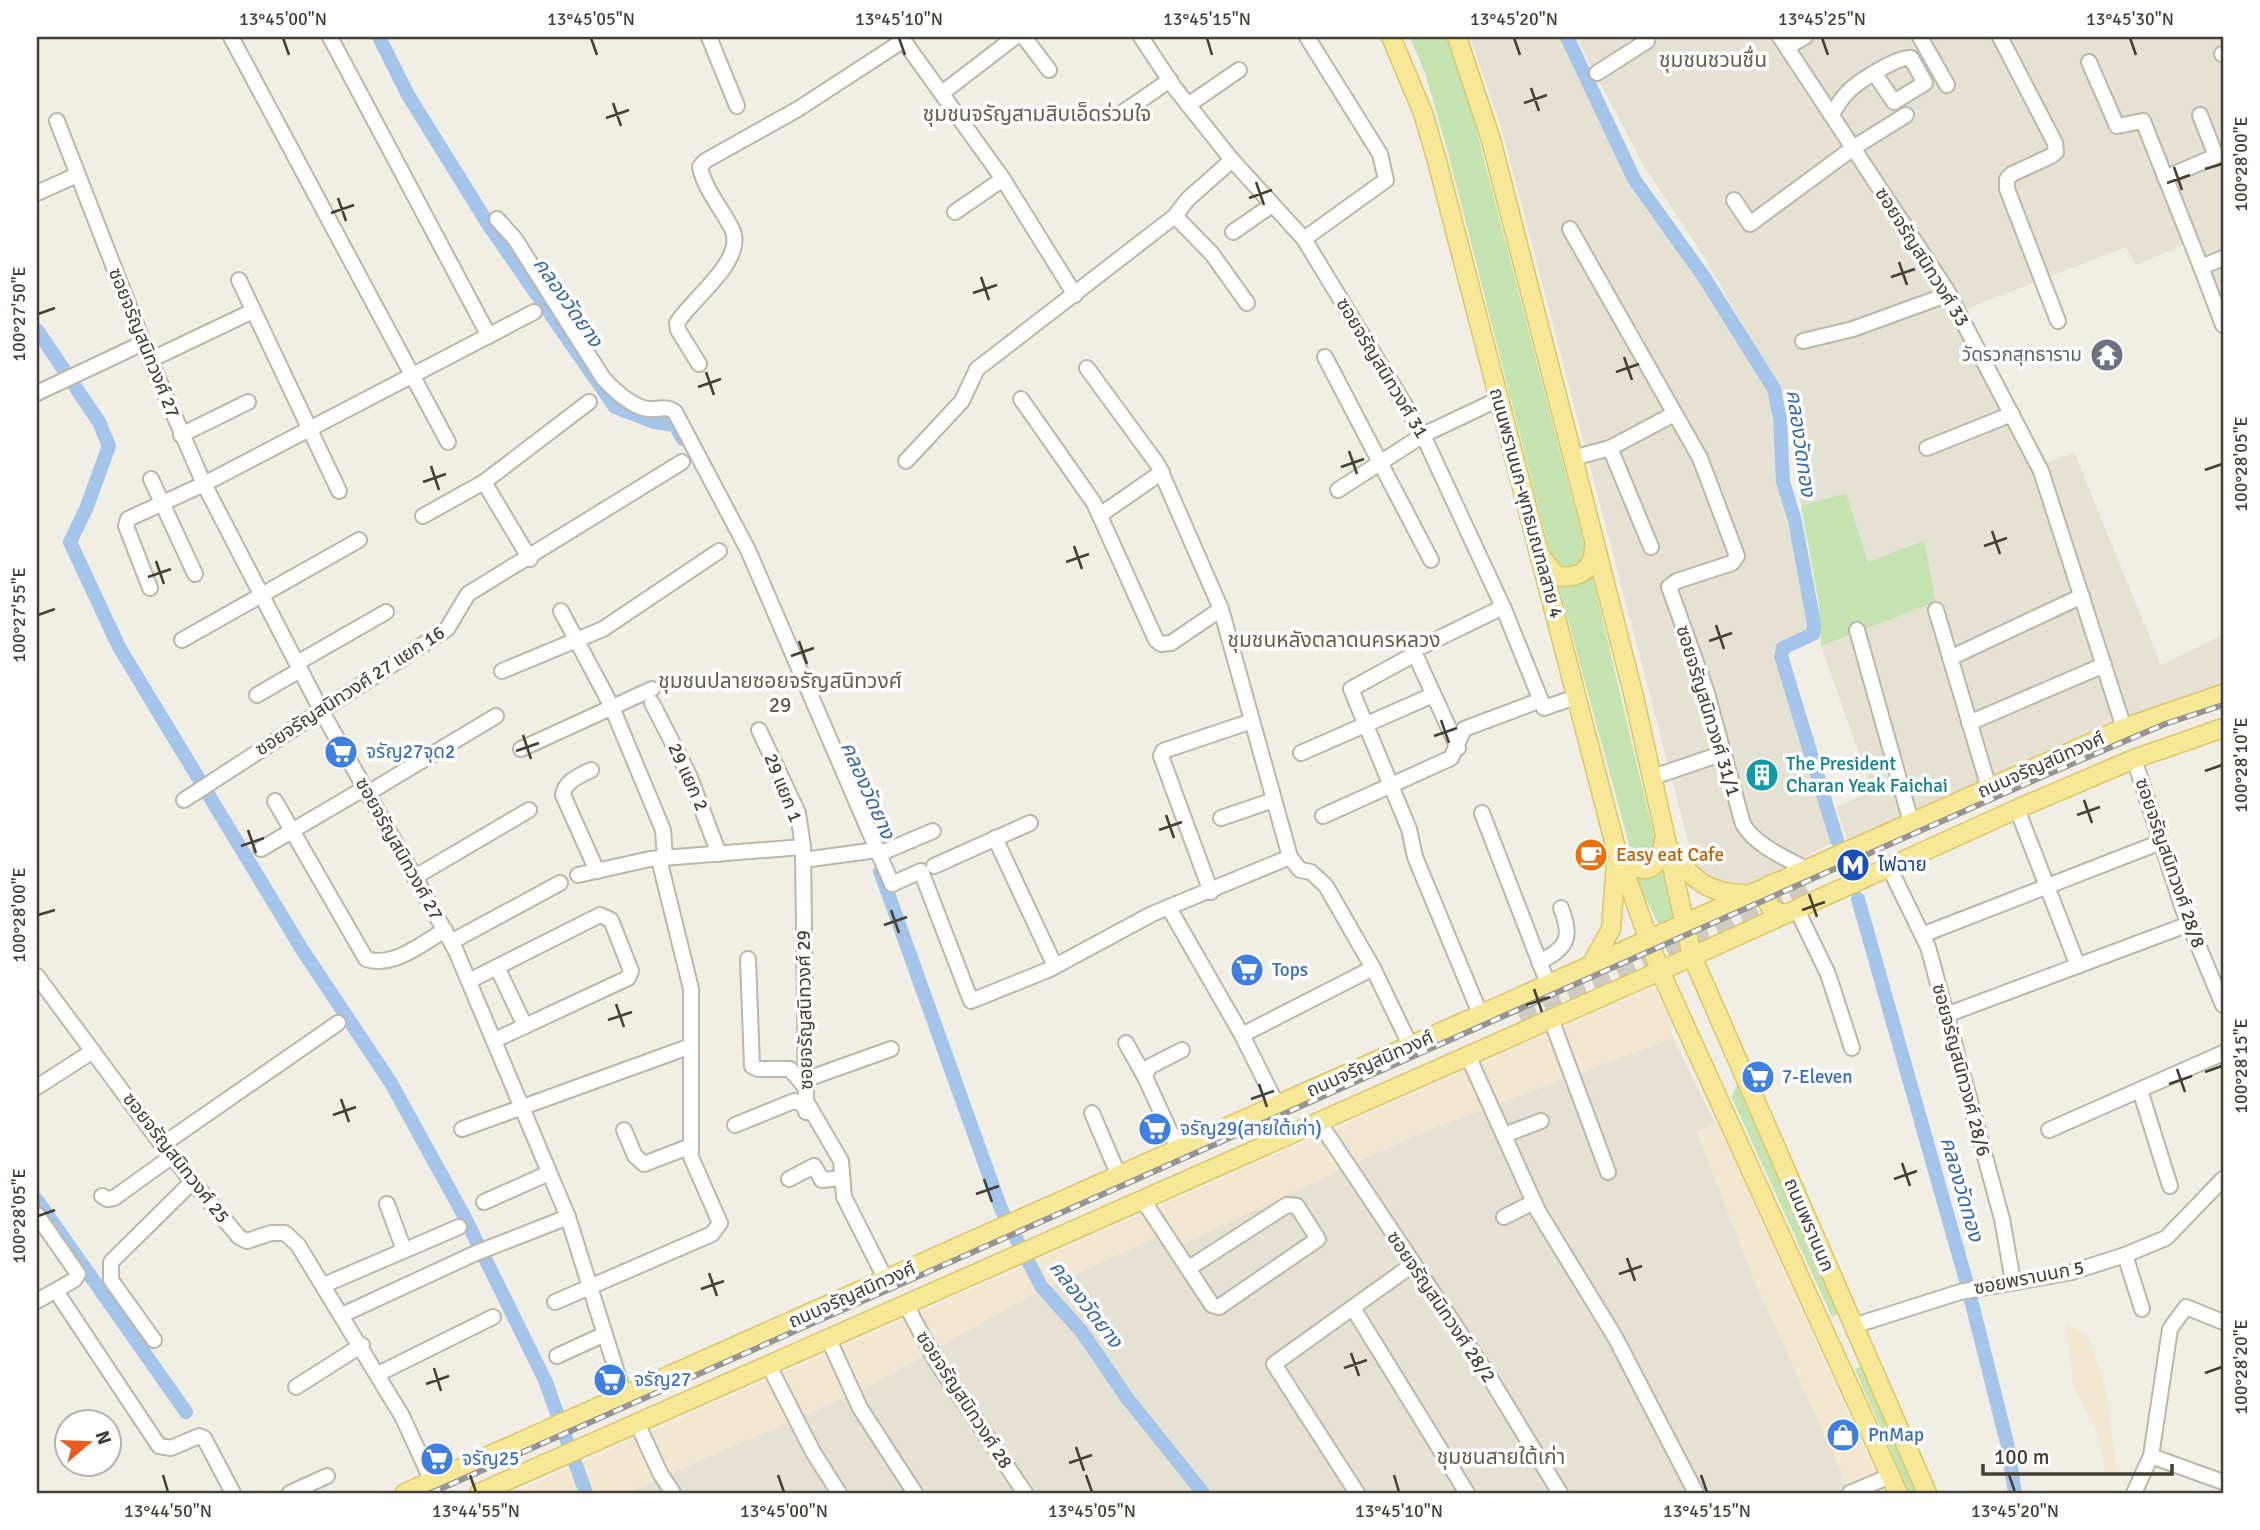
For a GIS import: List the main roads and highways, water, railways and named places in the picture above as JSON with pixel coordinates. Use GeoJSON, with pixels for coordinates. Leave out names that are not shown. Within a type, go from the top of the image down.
{"type":"FeatureCollection","features":[{"type":"Feature","properties":{"kind":"main road","name":"ถนนพรานนก-พุทธมณฑลสาย 4"},"geometry":{"type":"LineString","coordinates":[[1391,37],[1423,113],[1618,854],[1660,971]]}},
{"type":"Feature","properties":{"kind":"main road"},"geometry":{"type":"LineString","coordinates":[[1457,37],[1491,140],[1594,540],[1653,777],[1692,956]]}},
{"type":"Feature","properties":{"kind":"main road"},"geometry":{"type":"LineString","coordinates":[[1538,551],[1556,576],[1570,578],[1579,575],[1594,559],[1594,540]]}},
{"type":"Feature","properties":{"kind":"main road","name":"ถนนจรัญสนิทวงศ์"},"geometry":{"type":"LineString","coordinates":[[1806,880],[1911,822],[2124,728],[2223,694]]}},
{"type":"Feature","properties":{"kind":"main road","name":"ถนนจรัญสนิทวงศ์"},"geometry":{"type":"LineString","coordinates":[[1806,880],[2100,748],[2223,701]]}},
{"type":"Feature","properties":{"kind":"main road","name":"ถนนจรัญสนิทวงศ์"},"geometry":{"type":"LineString","coordinates":[[405,1493],[625,1398],[1772,884],[1806,880],[2106,761],[2223,719]]}},
{"type":"Feature","properties":{"kind":"main road","name":"ถนนจรัญสนิทวงศ์"},"geometry":{"type":"LineString","coordinates":[[480,1493],[1660,971],[2017,809],[2134,759],[2223,728]]}},
{"type":"Feature","properties":{"kind":"main road"},"geometry":{"type":"LineString","coordinates":[[1618,854],[1639,869],[1652,868],[1659,862],[1666,839]]}},
{"type":"Feature","properties":{"kind":"main road"},"geometry":{"type":"LineString","coordinates":[[1666,839],[1689,875],[1707,888],[1731,894],[1750,894]]}},
{"type":"Feature","properties":{"kind":"main road"},"geometry":{"type":"LineString","coordinates":[[1590,967],[1609,937],[1614,917],[1618,854]]}},
{"type":"Feature","properties":{"kind":"main road"},"geometry":{"type":"LineString","coordinates":[[1772,884],[1767,896],[1768,903],[1774,911],[1791,911]]}},
{"type":"Feature","properties":{"kind":"main road","name":"ถนนพรานนก"},"geometry":{"type":"LineString","coordinates":[[1692,956],[1927,1493]]}},
{"type":"Feature","properties":{"kind":"main road","name":"ถนนพรานนก"},"geometry":{"type":"LineString","coordinates":[[1660,971],[1898,1493]]}},
{"type":"Feature","properties":{"kind":"main road"},"geometry":{"type":"LineString","coordinates":[[1541,988],[1559,1001],[1557,1011],[1549,1020]]}},
{"type":"Feature","properties":{"kind":"main road","name":"ถนนจรัญสนิทวงศ์"},"geometry":{"type":"LineString","coordinates":[[1227,1145],[1518,1014]]}},
{"type":"Feature","properties":{"kind":"main road"},"geometry":{"type":"LineString","coordinates":[[1111,1180],[1227,1145]]}},
{"type":"Feature","properties":{"kind":"main road"},"geometry":{"type":"LineString","coordinates":[[1117,1212],[1227,1145]]}},
{"type":"Feature","properties":{"kind":"waterway","name":"คลองวัดยาง"},"geometry":{"type":"LineString","coordinates":[[379,37],[408,95],[490,227],[615,407],[654,422],[675,425],[683,439]]}},
{"type":"Feature","properties":{"kind":"waterway","name":"คลองวัดทอง"},"geometry":{"type":"LineString","coordinates":[[1567,37],[1634,179],[1704,277],[1774,389],[1780,419],[1783,482],[1795,521],[1814,624],[1813,634],[1783,648],[1781,656],[1837,840]]}},
{"type":"Feature","properties":{"kind":"waterway"},"geometry":{"type":"LineString","coordinates":[[37,330],[99,422],[109,446],[86,509],[70,542],[119,647],[303,951],[391,1083],[463,1214],[545,1380],[586,1493]]}},
{"type":"Feature","properties":{"kind":"waterway","name":"คลองวัดยาง"},"geometry":{"type":"LineString","coordinates":[[880,871],[1001,1209],[1041,1286],[1082,1332],[1127,1398],[1203,1493]]}},
{"type":"Feature","properties":{"kind":"waterway","name":"คลองวัดทอง"},"geometry":{"type":"LineString","coordinates":[[1858,899],[1967,1284],[2007,1443],[2015,1493]]}},
{"type":"Feature","properties":{"kind":"waterway"},"geometry":{"type":"LineString","coordinates":[[37,1200],[186,1412]]}},
{"type":"Feature","properties":{"kind":"tunnel"},"geometry":{"type":"LineString","coordinates":[[1521,1021],[1809,893]]}},
{"type":"Feature","properties":{"kind":"railway"},"geometry":{"type":"LineString","coordinates":[[431,1493],[2039,778],[2165,724],[2223,705]]}},
{"type":"Feature","properties":{"kind":"place","name":"วัดรวกสุทธาราม"},"geometry":{"type":"Point","coordinates":[2107,355]}},
{"type":"Feature","properties":{"kind":"place","name":"จรัญ27จุด2"},"geometry":{"type":"Point","coordinates":[341,752]}},
{"type":"Feature","properties":{"kind":"place","name":"The President Charan Yeak Faichai"},"geometry":{"type":"Point","coordinates":[1762,775]}},
{"type":"Feature","properties":{"kind":"place","name":"Easy eat Cafe"},"geometry":{"type":"Point","coordinates":[1591,855]}},
{"type":"Feature","properties":{"kind":"place","name":"ไฟฉาย"},"geometry":{"type":"Point","coordinates":[1853,865]}},
{"type":"Feature","properties":{"kind":"place","name":"Tops"},"geometry":{"type":"Point","coordinates":[1247,970]}},
{"type":"Feature","properties":{"kind":"place","name":"7-Eleven"},"geometry":{"type":"Point","coordinates":[1758,1077]}},
{"type":"Feature","properties":{"kind":"place","name":"จรัญ29(สายใต้เก่า)"},"geometry":{"type":"Point","coordinates":[1155,1129]}},
{"type":"Feature","properties":{"kind":"place","name":"จรัญ27"},"geometry":{"type":"Point","coordinates":[610,1380]}},
{"type":"Feature","properties":{"kind":"place","name":"PnMap"},"geometry":{"type":"Point","coordinates":[1843,1435]}},
{"type":"Feature","properties":{"kind":"place","name":"จรัญ25"},"geometry":{"type":"Point","coordinates":[437,1459]}},
{"type":"Feature","properties":{"kind":"district","name":"ชุมชนชวนชื่น"},"geometry":{"type":"Point","coordinates":[1713,60]}},
{"type":"Feature","properties":{"kind":"district","name":"ชุมชนจรัญสามสิบเอ็ดร่วมใจ"},"geometry":{"type":"Point","coordinates":[1037,114]}},
{"type":"Feature","properties":{"kind":"district","name":"ชุมชนหลังตลาดนครหลวง"},"geometry":{"type":"Point","coordinates":[1334,640]}},
{"type":"Feature","properties":{"kind":"district","name":"ชุมชนปลายซอยจรัญสนิทวงศ์ 29"},"geometry":{"type":"Point","coordinates":[780,693]}},
{"type":"Feature","properties":{"kind":"district","name":"ชุมชนสายใต้เก่า"},"geometry":{"type":"Point","coordinates":[1501,1457]}}]}
